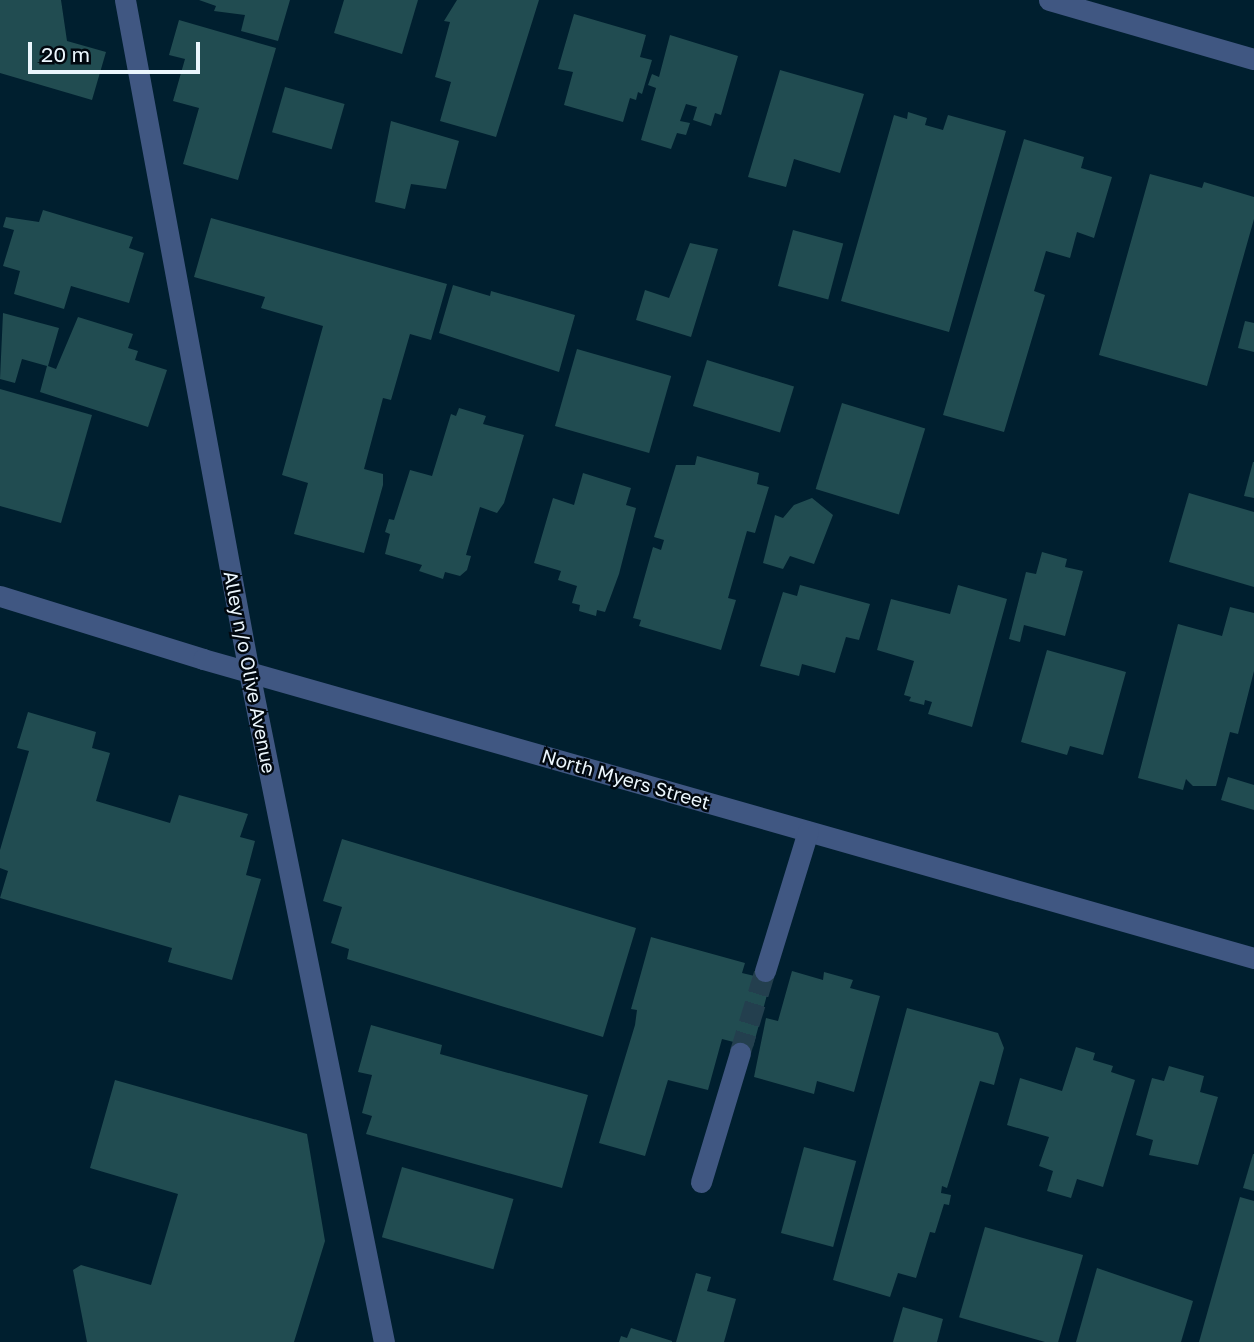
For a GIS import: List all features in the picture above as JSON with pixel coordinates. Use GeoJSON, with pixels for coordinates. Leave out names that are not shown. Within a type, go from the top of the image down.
{"type":"FeatureCollection","features":[{"type":"Feature","properties":{"kind":"street","name":"Alley n/o Olive Avenue"},"geometry":{"type":"LineString","coordinates":[[125,0],[249,672],[384,1342]]}},
{"type":"Feature","properties":{"kind":"street"},"geometry":{"type":"LineString","coordinates":[[1049,0],[1254,58]]}},
{"type":"Feature","properties":{"kind":"street","name":"North Myers Street"},"geometry":{"type":"LineString","coordinates":[[0,596],[249,672],[1254,958]]}},
{"type":"Feature","properties":{"kind":"street"},"geometry":{"type":"LineString","coordinates":[[765,971],[808,831]]}},
{"type":"Feature","properties":{"kind":"street"},"geometry":{"type":"LineString","coordinates":[[701,1182],[740,1053]]}},
{"type":"Feature","properties":{"kind":"building"},"geometry":{"type":"Polygon","coordinates":[[[0,0],[61,0],[67,41],[106,52],[92,100],[0,73],[0,0]]]}},
{"type":"Feature","properties":{"kind":"building"},"geometry":{"type":"Polygon","coordinates":[[[199,0],[290,0],[278,41],[241,31],[245,15],[214,11],[216,6],[199,0]]]}},
{"type":"Feature","properties":{"kind":"building"},"geometry":{"type":"Polygon","coordinates":[[[344,0],[418,0],[402,54],[334,33],[344,0]]]}},
{"type":"Feature","properties":{"kind":"building"},"geometry":{"type":"Polygon","coordinates":[[[457,0],[539,0],[496,137],[440,121],[451,82],[435,77],[450,22],[444,21],[457,0]]]}},
{"type":"Feature","properties":{"kind":"building"},"geometry":{"type":"Polygon","coordinates":[[[574,14],[646,35],[640,57],[652,60],[642,94],[638,92],[636,100],[630,98],[623,122],[564,105],[573,72],[558,69],[574,14]]]}},
{"type":"Feature","properties":{"kind":"building"},"geometry":{"type":"Polygon","coordinates":[[[179,20],[276,48],[238,180],[183,164],[199,108],[173,101],[185,59],[169,55],[179,20]]]}},
{"type":"Feature","properties":{"kind":"building"},"geometry":{"type":"Polygon","coordinates":[[[670,35],[738,56],[721,115],[715,113],[711,126],[693,120],[697,107],[686,104],[680,121],[690,123],[686,135],[677,133],[671,149],[641,140],[656,88],[648,85],[652,74],[659,77],[670,35]]]}},
{"type":"Feature","properties":{"kind":"building"},"geometry":{"type":"Polygon","coordinates":[[[780,70],[864,94],[840,173],[794,159],[786,187],[748,177],[780,70]]]}},
{"type":"Feature","properties":{"kind":"building"},"geometry":{"type":"Polygon","coordinates":[[[285,87],[345,104],[332,149],[272,132],[285,87]]]}},
{"type":"Feature","properties":{"kind":"building"},"geometry":{"type":"Polygon","coordinates":[[[908,112],[927,118],[925,125],[943,130],[948,115],[1006,131],[949,332],[841,301],[894,115],[907,119],[908,112]]]}},
{"type":"Feature","properties":{"kind":"building"},"geometry":{"type":"Polygon","coordinates":[[[391,121],[459,141],[446,189],[411,184],[405,209],[375,202],[391,121]]]}},
{"type":"Feature","properties":{"kind":"building"},"geometry":{"type":"Polygon","coordinates":[[[1024,139],[1084,157],[1081,168],[1112,177],[1094,238],[1077,232],[1070,258],[1046,251],[1034,291],[1045,295],[1004,432],[943,415],[1024,139]]]}},
{"type":"Feature","properties":{"kind":"building"},"geometry":{"type":"Polygon","coordinates":[[[1150,174],[1202,188],[1204,182],[1254,197],[1254,219],[1207,386],[1099,355],[1150,174]]]}},
{"type":"Feature","properties":{"kind":"building"},"geometry":{"type":"Polygon","coordinates":[[[43,210],[133,237],[129,248],[144,253],[129,303],[71,286],[64,309],[14,294],[20,271],[3,266],[14,230],[3,227],[6,217],[39,222],[43,210]]]}},
{"type":"Feature","properties":{"kind":"building"},"geometry":{"type":"Polygon","coordinates":[[[211,218],[447,284],[431,340],[410,334],[391,400],[383,398],[364,469],[383,474],[383,485],[364,553],[294,534],[308,483],[282,475],[323,326],[261,308],[265,297],[194,277],[211,218]]]}},
{"type":"Feature","properties":{"kind":"building"},"geometry":{"type":"Polygon","coordinates":[[[793,230],[843,243],[828,299],[778,286],[793,230]]]}},
{"type":"Feature","properties":{"kind":"building"},"geometry":{"type":"Polygon","coordinates":[[[690,243],[718,249],[691,337],[636,320],[645,290],[669,298],[690,243]]]}},
{"type":"Feature","properties":{"kind":"building"},"geometry":{"type":"Polygon","coordinates":[[[453,285],[490,296],[491,291],[575,315],[559,372],[439,333],[453,285]]]}},
{"type":"Feature","properties":{"kind":"building"},"geometry":{"type":"Polygon","coordinates":[[[3,313],[59,328],[48,366],[56,369],[78,317],[133,334],[128,348],[138,351],[135,360],[167,370],[148,427],[40,392],[47,366],[22,359],[15,383],[0,379],[3,313]]]}},
{"type":"Feature","properties":{"kind":"building"},"geometry":{"type":"Polygon","coordinates":[[[1245,321],[1254,323],[1254,352],[1238,348],[1245,321]]]}},
{"type":"Feature","properties":{"kind":"building"},"geometry":{"type":"Polygon","coordinates":[[[577,349],[671,376],[649,453],[555,426],[577,349]]]}},
{"type":"Feature","properties":{"kind":"building"},"geometry":{"type":"Polygon","coordinates":[[[707,360],[794,387],[780,433],[693,406],[707,360]]]}},
{"type":"Feature","properties":{"kind":"building"},"geometry":{"type":"Polygon","coordinates":[[[0,389],[92,415],[61,523],[0,506],[0,389]]]}},
{"type":"Feature","properties":{"kind":"building"},"geometry":{"type":"Polygon","coordinates":[[[842,403],[925,428],[899,515],[816,489],[842,403]]]}},
{"type":"Feature","properties":{"kind":"building"},"geometry":{"type":"Polygon","coordinates":[[[459,408],[486,416],[483,424],[524,435],[504,503],[497,513],[480,507],[466,555],[471,556],[467,570],[460,576],[445,572],[443,579],[419,571],[422,565],[385,554],[390,534],[385,532],[389,519],[394,520],[410,470],[432,476],[451,414],[456,416],[459,408]]]}},
{"type":"Feature","properties":{"kind":"building"},"geometry":{"type":"Polygon","coordinates":[[[697,456],[759,473],[757,484],[769,487],[755,533],[747,531],[728,598],[736,600],[721,650],[639,626],[641,620],[633,618],[653,547],[661,550],[664,540],[654,537],[676,465],[695,465],[697,456]]]}},
{"type":"Feature","properties":{"kind":"building"},"geometry":{"type":"Polygon","coordinates":[[[1254,462],[1254,498],[1244,496],[1254,462]]]}},
{"type":"Feature","properties":{"kind":"building"},"geometry":{"type":"Polygon","coordinates":[[[583,473],[631,488],[626,505],[636,508],[619,574],[605,612],[597,610],[596,616],[579,611],[580,605],[572,603],[577,586],[558,580],[561,571],[534,563],[553,498],[574,505],[583,473]]]}},
{"type":"Feature","properties":{"kind":"building"},"geometry":{"type":"Polygon","coordinates":[[[1189,493],[1254,512],[1254,587],[1169,562],[1189,493]]]}},
{"type":"Feature","properties":{"kind":"building"},"geometry":{"type":"Polygon","coordinates":[[[812,498],[833,515],[814,564],[790,556],[783,569],[763,563],[775,515],[783,518],[794,505],[812,498]]]}},
{"type":"Feature","properties":{"kind":"building"},"geometry":{"type":"Polygon","coordinates":[[[1042,552],[1067,559],[1065,567],[1083,571],[1065,636],[1024,625],[1020,642],[1009,639],[1026,572],[1036,574],[1042,552]]]}},
{"type":"Feature","properties":{"kind":"building"},"geometry":{"type":"Polygon","coordinates":[[[800,585],[870,604],[859,640],[846,637],[835,673],[802,664],[799,676],[760,666],[783,592],[797,596],[800,585]]]}},
{"type":"Feature","properties":{"kind":"building"},"geometry":{"type":"Polygon","coordinates":[[[958,585],[1007,599],[972,727],[928,714],[932,702],[925,700],[924,705],[909,701],[911,697],[904,695],[914,661],[877,650],[891,599],[950,614],[958,585]]]}},
{"type":"Feature","properties":{"kind":"building"},"geometry":{"type":"Polygon","coordinates":[[[1230,607],[1254,613],[1254,671],[1238,734],[1230,732],[1216,786],[1193,786],[1186,779],[1183,790],[1138,778],[1178,624],[1222,636],[1230,607]]]}},
{"type":"Feature","properties":{"kind":"building"},"geometry":{"type":"Polygon","coordinates":[[[1047,650],[1126,672],[1103,755],[1070,746],[1067,755],[1021,742],[1047,650]]]}},
{"type":"Feature","properties":{"kind":"building"},"geometry":{"type":"Polygon","coordinates":[[[28,712],[96,732],[92,748],[110,753],[96,801],[170,823],[179,795],[248,814],[240,837],[255,841],[246,875],[261,879],[232,980],[168,962],[172,948],[0,898],[8,871],[0,868],[0,850],[29,751],[17,748],[28,712]]]}},
{"type":"Feature","properties":{"kind":"building"},"geometry":{"type":"Polygon","coordinates":[[[1228,777],[1254,785],[1254,810],[1221,800],[1228,777]]]}},
{"type":"Feature","properties":{"kind":"building"},"geometry":{"type":"Polygon","coordinates":[[[342,839],[636,928],[603,1037],[347,959],[349,949],[331,943],[342,907],[323,901],[342,839]]]}},
{"type":"Feature","properties":{"kind":"building"},"geometry":{"type":"Polygon","coordinates":[[[651,937],[745,963],[742,973],[771,980],[753,1047],[722,1039],[708,1090],[668,1080],[645,1156],[599,1143],[635,1025],[637,1010],[631,1009],[651,937]]]}},
{"type":"Feature","properties":{"kind":"building"},"geometry":{"type":"Polygon","coordinates":[[[792,971],[823,980],[824,972],[853,980],[850,988],[880,996],[854,1092],[817,1081],[814,1094],[754,1077],[766,1018],[778,1021],[792,971]]]}},
{"type":"Feature","properties":{"kind":"building"},"geometry":{"type":"Polygon","coordinates":[[[907,1008],[998,1033],[1004,1048],[994,1085],[980,1081],[947,1188],[942,1186],[941,1193],[951,1195],[949,1205],[944,1204],[935,1233],[930,1232],[916,1278],[898,1273],[890,1297],[833,1280],[907,1008]]]}},
{"type":"Feature","properties":{"kind":"building"},"geometry":{"type":"Polygon","coordinates":[[[371,1025],[442,1045],[440,1054],[588,1095],[562,1188],[366,1134],[372,1116],[362,1113],[372,1075],[358,1072],[371,1025]]]}},
{"type":"Feature","properties":{"kind":"building"},"geometry":{"type":"Polygon","coordinates":[[[1076,1047],[1095,1053],[1093,1060],[1113,1066],[1111,1072],[1135,1080],[1103,1187],[1077,1179],[1071,1198],[1047,1191],[1053,1171],[1039,1166],[1049,1137],[1007,1125],[1020,1078],[1062,1091],[1076,1047]]]}},
{"type":"Feature","properties":{"kind":"building"},"geometry":{"type":"Polygon","coordinates":[[[1169,1066],[1204,1076],[1200,1092],[1218,1097],[1198,1165],[1149,1155],[1153,1140],[1136,1135],[1152,1078],[1164,1081],[1169,1066]]]}},
{"type":"Feature","properties":{"kind":"building"},"geometry":{"type":"Polygon","coordinates":[[[115,1080],[307,1134],[325,1241],[294,1342],[87,1342],[73,1270],[81,1265],[151,1285],[178,1194],[90,1168],[115,1080]]]}},
{"type":"Feature","properties":{"kind":"building"},"geometry":{"type":"Polygon","coordinates":[[[804,1147],[856,1161],[833,1247],[781,1233],[804,1147]]]}},
{"type":"Feature","properties":{"kind":"building"},"geometry":{"type":"Polygon","coordinates":[[[1254,1154],[1254,1191],[1243,1188],[1254,1154]]]}},
{"type":"Feature","properties":{"kind":"building"},"geometry":{"type":"Polygon","coordinates":[[[402,1167],[514,1199],[493,1269],[382,1237],[402,1167]]]}},
{"type":"Feature","properties":{"kind":"building"},"geometry":{"type":"Polygon","coordinates":[[[1240,1197],[1254,1201],[1254,1342],[1199,1342],[1240,1197]]]}},
{"type":"Feature","properties":{"kind":"building"},"geometry":{"type":"Polygon","coordinates":[[[985,1227],[1083,1255],[1058,1342],[1045,1342],[959,1317],[985,1227]]]}},
{"type":"Feature","properties":{"kind":"building"},"geometry":{"type":"Polygon","coordinates":[[[1097,1268],[1193,1301],[1181,1342],[1076,1342],[1097,1268]]]}},
{"type":"Feature","properties":{"kind":"building"},"geometry":{"type":"Polygon","coordinates":[[[696,1273],[711,1277],[707,1291],[736,1299],[724,1342],[676,1342],[696,1273]]]}},
{"type":"Feature","properties":{"kind":"building"},"geometry":{"type":"Polygon","coordinates":[[[903,1307],[943,1319],[937,1342],[893,1342],[903,1307]]]}},
{"type":"Feature","properties":{"kind":"building"},"geometry":{"type":"Polygon","coordinates":[[[631,1328],[672,1342],[619,1342],[621,1336],[627,1338],[631,1328]]]}},
{"type":"Feature","properties":{"kind":"tunnel"},"geometry":{"type":"LineString","coordinates":[[740,1053],[765,971]]}}]}
